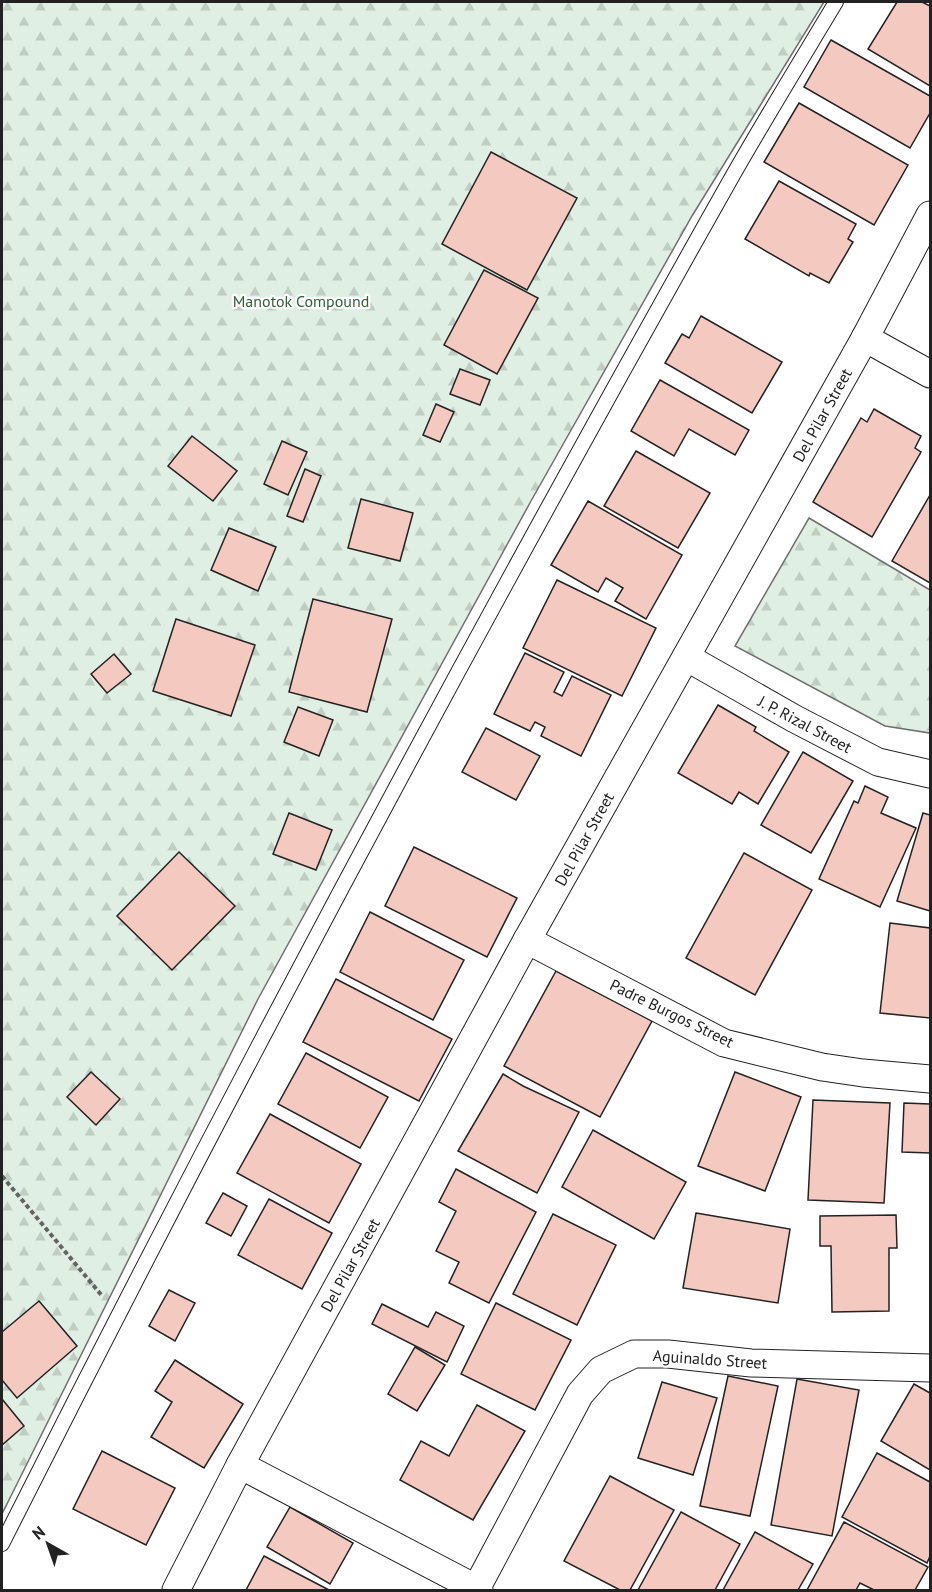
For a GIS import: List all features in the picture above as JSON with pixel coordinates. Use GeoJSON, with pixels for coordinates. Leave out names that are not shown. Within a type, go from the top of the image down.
{"type":"FeatureCollection","features":[{"type":"Feature","properties":{"kind":"street","name":"Del Pilar Street"},"geometry":{"type":"LineString","coordinates":[[176,1590],[240,1465],[527,940],[865,338],[930,215]]}},
{"type":"Feature","properties":{"kind":"street"},"geometry":{"type":"LineString","coordinates":[[865,338],[930,374]]}},
{"type":"Feature","properties":{"kind":"street","name":"J. P. Rizal Street"},"geometry":{"type":"LineString","coordinates":[[686,657],[795,719],[878,762],[930,774]]}},
{"type":"Feature","properties":{"kind":"street","name":"Padre Burgos Street"},"geometry":{"type":"LineString","coordinates":[[527,940],[724,1043],[822,1067],[863,1074],[930,1079]]}},
{"type":"Feature","properties":{"kind":"street","name":"Aguinaldo Street"},"geometry":{"type":"LineString","coordinates":[[478,1590],[580,1394],[601,1370],[634,1354],[668,1354],[751,1363],[930,1368]]}},
{"type":"Feature","properties":{"kind":"street"},"geometry":{"type":"LineString","coordinates":[[240,1465],[478,1590]]}},
{"type":"Feature","properties":{"kind":"lane"},"geometry":{"type":"LineString","coordinates":[[2,1544],[117,1314],[433,719],[729,182],[836,2]]}},
{"type":"Feature","properties":{"kind":"path"},"geometry":{"type":"LineString","coordinates":[[2,1176],[117,1314]]}},
{"type":"Feature","properties":{"kind":"green space","name":"Manotok Compound"},"geometry":{"type":"Polygon","coordinates":[[[2,2],[824,2],[692,216],[531,501],[258,999],[2,1514],[2,2]]]}},
{"type":"Feature","properties":{"kind":"green space"},"geometry":{"type":"Polygon","coordinates":[[[809,518],[930,590],[930,733],[885,726],[735,646],[809,518]]]}},
{"type":"Feature","properties":{"kind":"building"},"geometry":{"type":"Polygon","coordinates":[[[897,2],[922,2],[930,6],[930,86],[868,49],[897,2]]]}},
{"type":"Feature","properties":{"kind":"building"},"geometry":{"type":"Polygon","coordinates":[[[831,40],[930,96],[930,113],[910,148],[804,87],[831,40]]]}},
{"type":"Feature","properties":{"kind":"building"},"geometry":{"type":"Polygon","coordinates":[[[799,103],[908,165],[874,225],[764,162],[799,103]]]}},
{"type":"Feature","properties":{"kind":"building"},"geometry":{"type":"Polygon","coordinates":[[[491,152],[577,198],[527,290],[442,244],[491,152]]]}},
{"type":"Feature","properties":{"kind":"building"},"geometry":{"type":"Polygon","coordinates":[[[779,181],[856,224],[848,239],[853,242],[829,283],[810,273],[809,276],[745,239],[779,181]]]}},
{"type":"Feature","properties":{"kind":"building"},"geometry":{"type":"Polygon","coordinates":[[[484,270],[538,298],[497,374],[444,345],[484,270]]]}},
{"type":"Feature","properties":{"kind":"building"},"geometry":{"type":"Polygon","coordinates":[[[701,316],[782,362],[752,413],[665,363],[682,334],[689,338],[701,316]]]}},
{"type":"Feature","properties":{"kind":"building"},"geometry":{"type":"Polygon","coordinates":[[[460,369],[490,380],[480,405],[450,394],[460,369]]]}},
{"type":"Feature","properties":{"kind":"building"},"geometry":{"type":"Polygon","coordinates":[[[660,380],[749,430],[735,455],[689,429],[674,456],[631,431],[660,380]]]}},
{"type":"Feature","properties":{"kind":"building"},"geometry":{"type":"Polygon","coordinates":[[[436,404],[454,412],[440,442],[423,435],[436,404]]]}},
{"type":"Feature","properties":{"kind":"building"},"geometry":{"type":"Polygon","coordinates":[[[874,409],[921,436],[915,448],[921,452],[872,537],[813,502],[861,418],[867,422],[874,409]]]}},
{"type":"Feature","properties":{"kind":"building"},"geometry":{"type":"Polygon","coordinates":[[[192,436],[237,471],[213,501],[168,466],[192,436]]]}},
{"type":"Feature","properties":{"kind":"building"},"geometry":{"type":"Polygon","coordinates":[[[282,441],[307,452],[288,495],[264,484],[282,441]]]}},
{"type":"Feature","properties":{"kind":"building"},"geometry":{"type":"Polygon","coordinates":[[[636,451],[710,493],[678,548],[604,506],[636,451]]]}},
{"type":"Feature","properties":{"kind":"building"},"geometry":{"type":"Polygon","coordinates":[[[305,469],[321,476],[303,522],[287,516],[305,469]]]}},
{"type":"Feature","properties":{"kind":"building"},"geometry":{"type":"Polygon","coordinates":[[[930,495],[930,583],[892,561],[930,495]]]}},
{"type":"Feature","properties":{"kind":"building"},"geometry":{"type":"Polygon","coordinates":[[[361,499],[413,513],[400,561],[348,548],[361,499]]]}},
{"type":"Feature","properties":{"kind":"building"},"geometry":{"type":"Polygon","coordinates":[[[588,501],[682,555],[646,619],[615,601],[623,588],[606,578],[598,592],[551,565],[588,501]]]}},
{"type":"Feature","properties":{"kind":"building"},"geometry":{"type":"Polygon","coordinates":[[[229,528],[276,547],[258,591],[211,570],[229,528]]]}},
{"type":"Feature","properties":{"kind":"building"},"geometry":{"type":"Polygon","coordinates":[[[557,580],[656,628],[622,696],[523,648],[557,580]]]}},
{"type":"Feature","properties":{"kind":"building"},"geometry":{"type":"Polygon","coordinates":[[[313,599],[392,619],[367,712],[289,692],[313,599]]]}},
{"type":"Feature","properties":{"kind":"building"},"geometry":{"type":"Polygon","coordinates":[[[176,619],[255,645],[231,716],[153,691],[176,619]]]}},
{"type":"Feature","properties":{"kind":"building"},"geometry":{"type":"Polygon","coordinates":[[[525,653],[564,672],[554,692],[562,696],[572,676],[611,695],[581,756],[541,736],[545,727],[535,722],[530,731],[494,714],[525,653]]]}},
{"type":"Feature","properties":{"kind":"building"},"geometry":{"type":"Polygon","coordinates":[[[114,654],[131,674],[107,693],[91,674],[114,654]]]}},
{"type":"Feature","properties":{"kind":"building"},"geometry":{"type":"Polygon","coordinates":[[[718,705],[756,727],[754,731],[789,752],[758,804],[739,792],[732,804],[678,773],[718,705]]]}},
{"type":"Feature","properties":{"kind":"building"},"geometry":{"type":"Polygon","coordinates":[[[298,707],[333,720],[319,756],[284,742],[298,707]]]}},
{"type":"Feature","properties":{"kind":"building"},"geometry":{"type":"Polygon","coordinates":[[[486,728],[540,756],[516,800],[462,772],[486,728]]]}},
{"type":"Feature","properties":{"kind":"building"},"geometry":{"type":"Polygon","coordinates":[[[803,752],[853,781],[811,853],[761,825],[803,752]]]}},
{"type":"Feature","properties":{"kind":"building"},"geometry":{"type":"Polygon","coordinates":[[[865,786],[888,797],[881,813],[916,828],[880,907],[819,879],[854,801],[858,803],[865,786]]]}},
{"type":"Feature","properties":{"kind":"building"},"geometry":{"type":"Polygon","coordinates":[[[289,813],[332,830],[316,870],[273,854],[289,813]]]}},
{"type":"Feature","properties":{"kind":"building"},"geometry":{"type":"Polygon","coordinates":[[[923,813],[930,815],[930,911],[897,901],[923,813]]]}},
{"type":"Feature","properties":{"kind":"building"},"geometry":{"type":"Polygon","coordinates":[[[414,847],[517,898],[487,957],[385,906],[414,847]]]}},
{"type":"Feature","properties":{"kind":"building"},"geometry":{"type":"Polygon","coordinates":[[[179,852],[235,906],[172,970],[117,916],[179,852]]]}},
{"type":"Feature","properties":{"kind":"building"},"geometry":{"type":"Polygon","coordinates":[[[744,853],[812,890],[755,995],[686,958],[744,853]]]}},
{"type":"Feature","properties":{"kind":"building"},"geometry":{"type":"Polygon","coordinates":[[[370,912],[464,960],[433,1020],[340,972],[370,912]]]}},
{"type":"Feature","properties":{"kind":"building"},"geometry":{"type":"Polygon","coordinates":[[[890,923],[930,928],[930,1018],[880,1013],[890,923]]]}},
{"type":"Feature","properties":{"kind":"building"},"geometry":{"type":"Polygon","coordinates":[[[556,971],[652,1021],[600,1117],[504,1066],[556,971]]]}},
{"type":"Feature","properties":{"kind":"building"},"geometry":{"type":"Polygon","coordinates":[[[336,979],[452,1039],[419,1101],[303,1042],[336,979]]]}},
{"type":"Feature","properties":{"kind":"building"},"geometry":{"type":"Polygon","coordinates":[[[306,1053],[388,1097],[360,1148],[278,1104],[306,1053]]]}},
{"type":"Feature","properties":{"kind":"building"},"geometry":{"type":"Polygon","coordinates":[[[91,1072],[120,1099],[96,1125],[67,1097],[91,1072]]]}},
{"type":"Feature","properties":{"kind":"building"},"geometry":{"type":"Polygon","coordinates":[[[735,1072],[801,1097],[765,1191],[698,1166],[735,1072]]]}},
{"type":"Feature","properties":{"kind":"building"},"geometry":{"type":"Polygon","coordinates":[[[503,1074],[579,1112],[537,1193],[458,1151],[503,1074]]]}},
{"type":"Feature","properties":{"kind":"building"},"geometry":{"type":"Polygon","coordinates":[[[813,1100],[890,1103],[884,1203],[808,1200],[813,1100]]]}},
{"type":"Feature","properties":{"kind":"building"},"geometry":{"type":"Polygon","coordinates":[[[904,1103],[930,1104],[930,1153],[902,1152],[904,1103]]]}},
{"type":"Feature","properties":{"kind":"building"},"geometry":{"type":"Polygon","coordinates":[[[270,1114],[361,1164],[329,1223],[237,1173],[270,1114]]]}},
{"type":"Feature","properties":{"kind":"building"},"geometry":{"type":"Polygon","coordinates":[[[593,1130],[686,1182],[654,1239],[562,1187],[593,1130]]]}},
{"type":"Feature","properties":{"kind":"building"},"geometry":{"type":"Polygon","coordinates":[[[456,1169],[536,1212],[489,1303],[449,1283],[459,1262],[436,1251],[456,1211],[439,1202],[456,1169]]]}},
{"type":"Feature","properties":{"kind":"building"},"geometry":{"type":"Polygon","coordinates":[[[223,1193],[247,1206],[231,1236],[206,1223],[223,1193]]]}},
{"type":"Feature","properties":{"kind":"building"},"geometry":{"type":"Polygon","coordinates":[[[269,1199],[332,1233],[302,1289],[238,1255],[269,1199]]]}},
{"type":"Feature","properties":{"kind":"building"},"geometry":{"type":"Polygon","coordinates":[[[696,1213],[790,1229],[778,1303],[683,1288],[696,1213]]]}},
{"type":"Feature","properties":{"kind":"building"},"geometry":{"type":"Polygon","coordinates":[[[553,1214],[616,1245],[577,1325],[513,1294],[553,1214]]]}},
{"type":"Feature","properties":{"kind":"building"},"geometry":{"type":"Polygon","coordinates":[[[896,1215],[897,1248],[889,1248],[889,1311],[832,1312],[831,1246],[820,1246],[820,1216],[896,1215]]]}},
{"type":"Feature","properties":{"kind":"building"},"geometry":{"type":"Polygon","coordinates":[[[169,1290],[195,1303],[175,1341],[149,1326],[169,1290]]]}},
{"type":"Feature","properties":{"kind":"building"},"geometry":{"type":"Polygon","coordinates":[[[39,1301],[77,1346],[17,1398],[2,1380],[2,1332],[39,1301]]]}},
{"type":"Feature","properties":{"kind":"building"},"geometry":{"type":"Polygon","coordinates":[[[496,1303],[571,1340],[535,1410],[461,1374],[496,1303]]]}},
{"type":"Feature","properties":{"kind":"building"},"geometry":{"type":"Polygon","coordinates":[[[382,1304],[428,1327],[436,1312],[464,1326],[447,1362],[372,1324],[382,1304]]]}},
{"type":"Feature","properties":{"kind":"building"},"geometry":{"type":"Polygon","coordinates":[[[415,1347],[445,1365],[417,1411],[388,1394],[415,1347]]]}},
{"type":"Feature","properties":{"kind":"building"},"geometry":{"type":"Polygon","coordinates":[[[175,1360],[243,1404],[204,1468],[151,1437],[172,1402],[155,1391],[175,1360]]]}},
{"type":"Feature","properties":{"kind":"building"},"geometry":{"type":"Polygon","coordinates":[[[728,1376],[778,1386],[750,1516],[700,1506],[728,1376]]]}},
{"type":"Feature","properties":{"kind":"building"},"geometry":{"type":"Polygon","coordinates":[[[797,1379],[859,1390],[832,1536],[771,1525],[797,1379]]]}},
{"type":"Feature","properties":{"kind":"building"},"geometry":{"type":"Polygon","coordinates":[[[662,1382],[717,1398],[693,1475],[638,1458],[662,1382]]]}},
{"type":"Feature","properties":{"kind":"building"},"geometry":{"type":"Polygon","coordinates":[[[914,1384],[930,1393],[930,1470],[881,1441],[914,1384]]]}},
{"type":"Feature","properties":{"kind":"building"},"geometry":{"type":"Polygon","coordinates":[[[2,1399],[24,1426],[2,1445],[2,1399]]]}},
{"type":"Feature","properties":{"kind":"building"},"geometry":{"type":"Polygon","coordinates":[[[477,1405],[525,1431],[473,1520],[400,1480],[421,1441],[449,1456],[477,1405]]]}},
{"type":"Feature","properties":{"kind":"building"},"geometry":{"type":"Polygon","coordinates":[[[102,1451],[175,1488],[146,1545],[73,1509],[102,1451]]]}},
{"type":"Feature","properties":{"kind":"building"},"geometry":{"type":"Polygon","coordinates":[[[877,1453],[930,1482],[930,1556],[927,1563],[842,1517],[877,1453]]]}},
{"type":"Feature","properties":{"kind":"building"},"geometry":{"type":"Polygon","coordinates":[[[610,1476],[674,1510],[630,1590],[620,1590],[564,1561],[610,1476]]]}},
{"type":"Feature","properties":{"kind":"building"},"geometry":{"type":"Polygon","coordinates":[[[290,1507],[353,1543],[330,1584],[267,1547],[290,1507]]]}},
{"type":"Feature","properties":{"kind":"building"},"geometry":{"type":"Polygon","coordinates":[[[681,1512],[740,1544],[715,1590],[638,1590],[681,1512]]]}},
{"type":"Feature","properties":{"kind":"building"},"geometry":{"type":"Polygon","coordinates":[[[844,1522],[928,1567],[915,1590],[874,1590],[860,1583],[856,1590],[807,1590],[844,1522]]]}},
{"type":"Feature","properties":{"kind":"building"},"geometry":{"type":"Polygon","coordinates":[[[755,1532],[813,1564],[798,1590],[723,1590],[755,1532]]]}},
{"type":"Feature","properties":{"kind":"building"},"geometry":{"type":"Polygon","coordinates":[[[264,1556],[329,1590],[246,1590],[264,1556]]]}}]}
